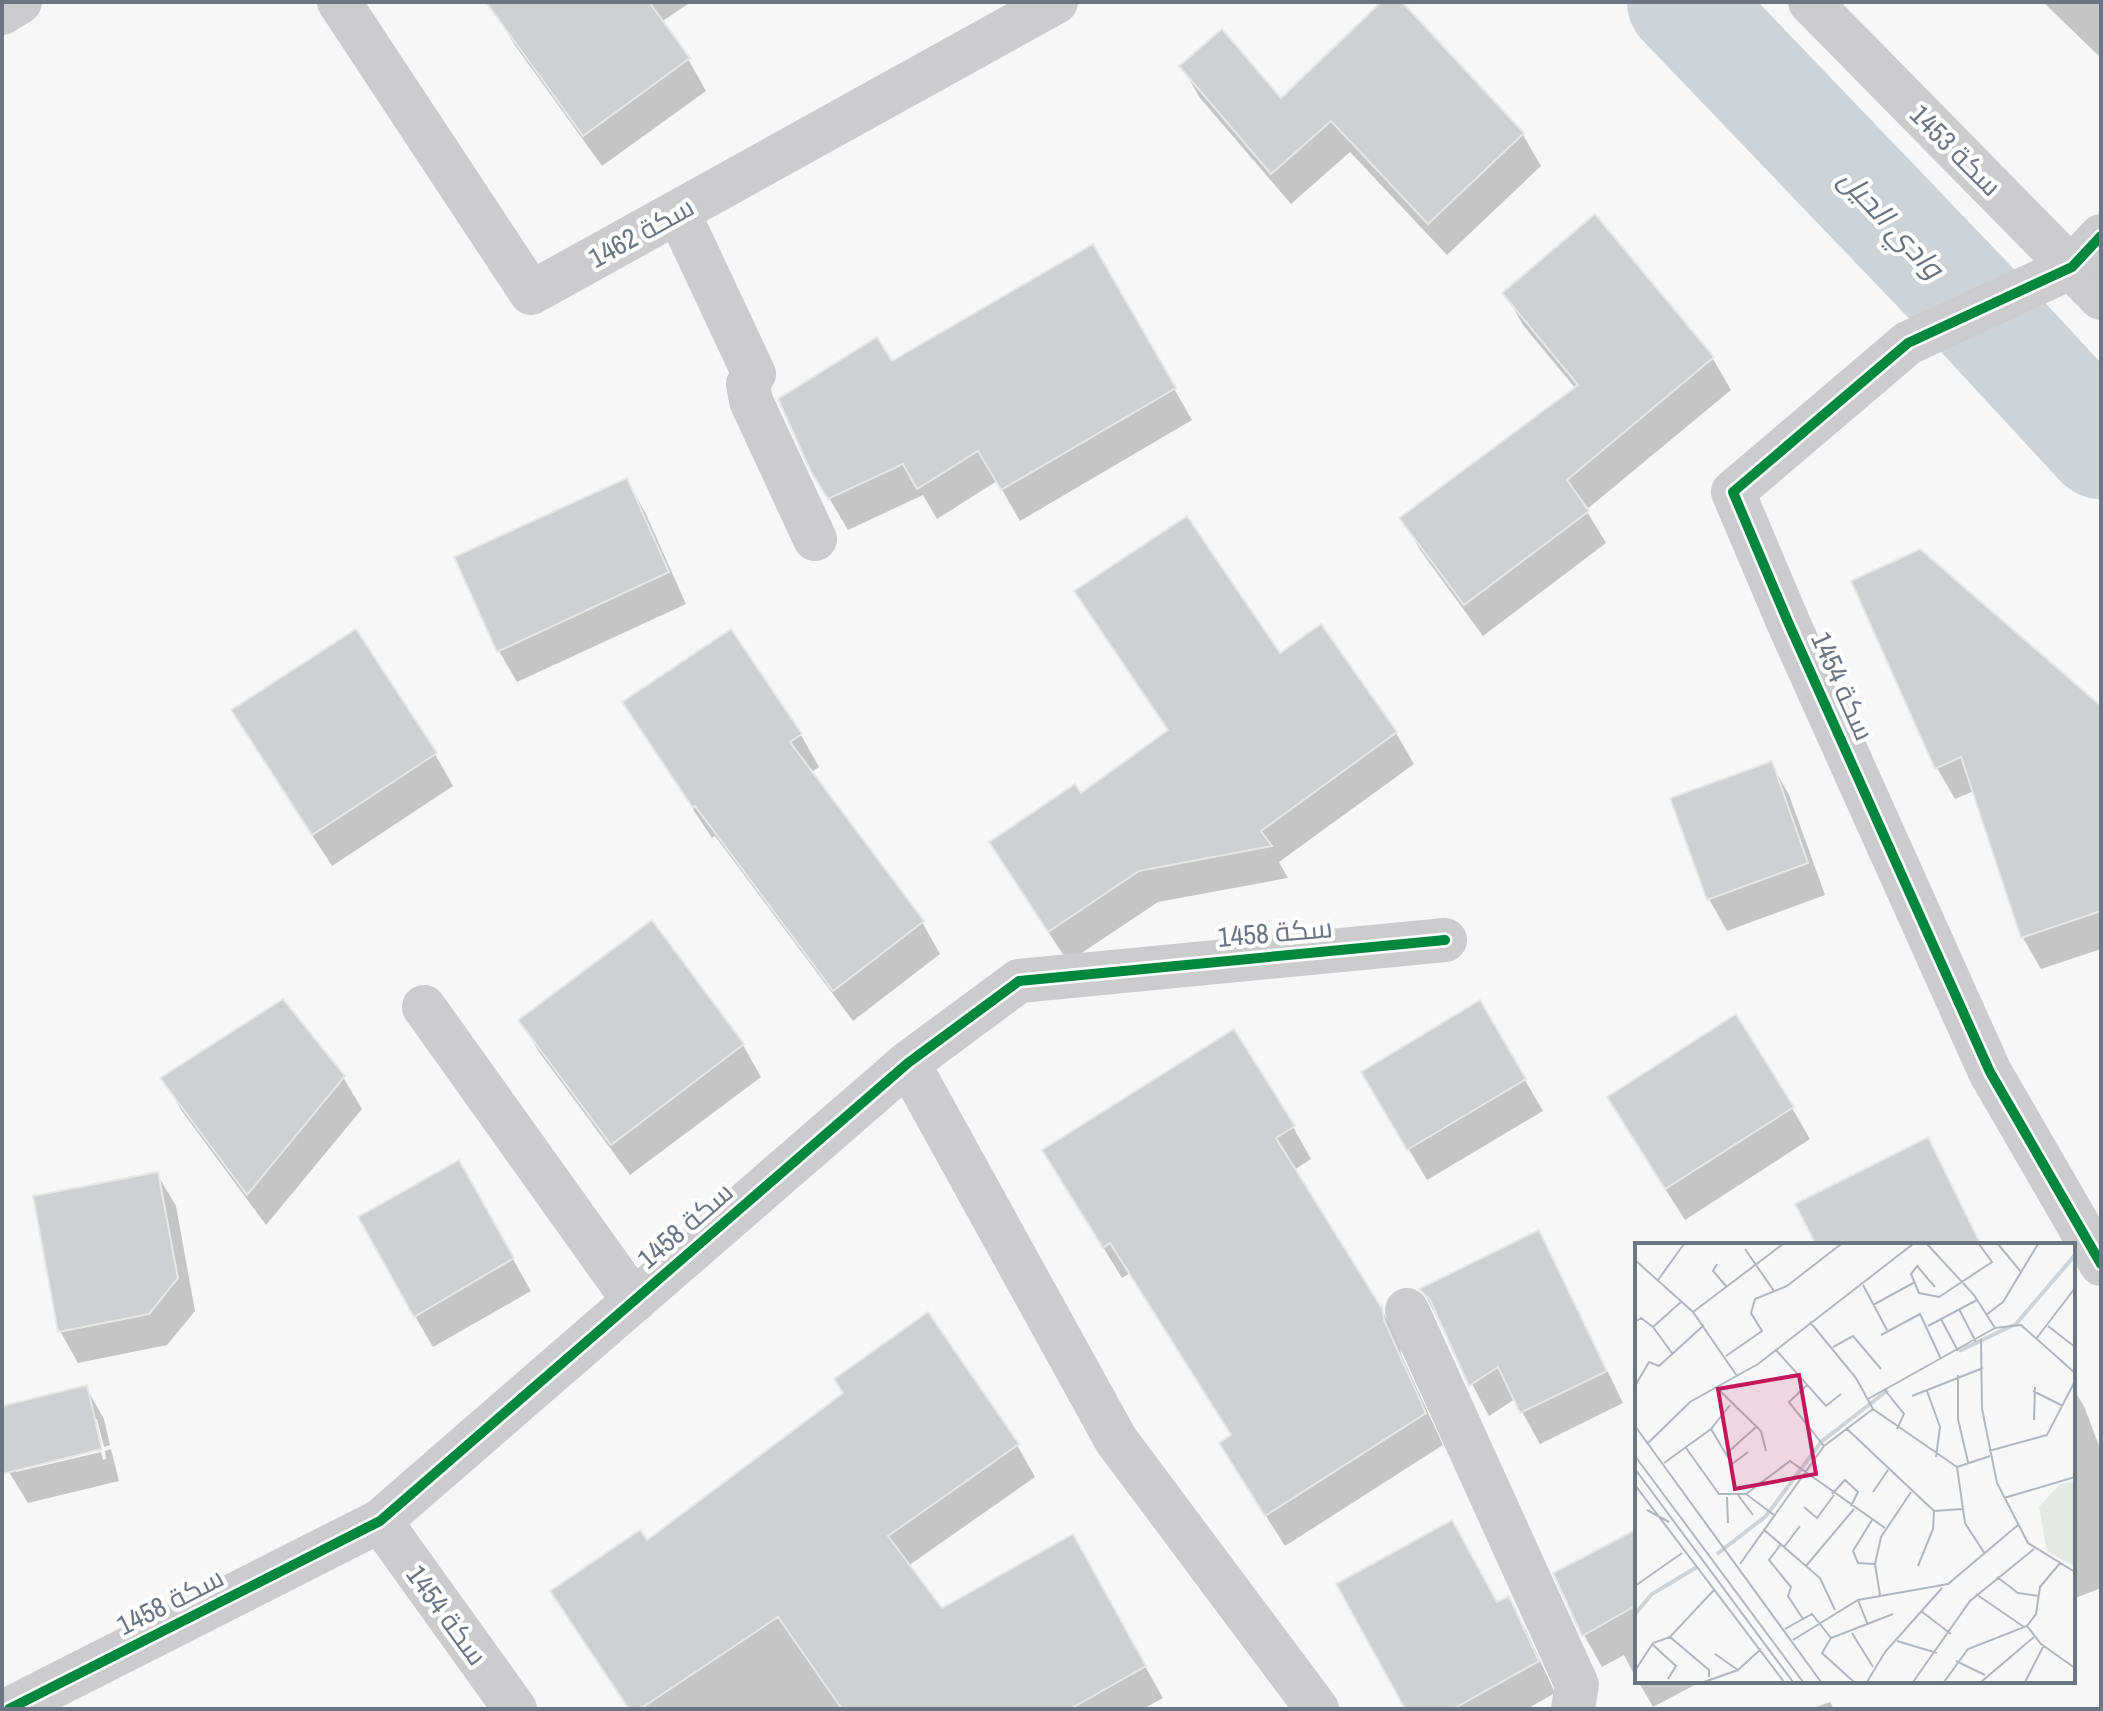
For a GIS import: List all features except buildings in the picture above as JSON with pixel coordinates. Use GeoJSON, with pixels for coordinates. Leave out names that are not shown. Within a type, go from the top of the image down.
{"type":"FeatureCollection","features":[{"type":"Feature","properties":{"kind":"street"},"geometry":{"type":"LineString","coordinates":[[2,13],[20,2]]}},
{"type":"Feature","properties":{"kind":"street","name":"سكة 1462"},"geometry":{"type":"LineString","coordinates":[[339,2],[531,293],[1056,2]]}},
{"type":"Feature","properties":{"kind":"street","name":"سكة 1453"},"geometry":{"type":"LineString","coordinates":[[1810,2],[2086,282]]}},
{"type":"Feature","properties":{"kind":"street"},"geometry":{"type":"LineString","coordinates":[[678,212],[754,374],[748,384],[751,401],[815,539]]}},
{"type":"Feature","properties":{"kind":"street"},"geometry":{"type":"LineString","coordinates":[[2086,282],[2101,236]]}},
{"type":"Feature","properties":{"kind":"street","name":"سكة 1454"},"geometry":{"type":"LineString","coordinates":[[2086,282],[1908,343],[1733,492],[1990,1072],[2101,1264]]}},
{"type":"Feature","properties":{"kind":"street","name":"سكة 1458"},"geometry":{"type":"LineString","coordinates":[[9,1709],[380,1521],[908,1063],[1019,981],[1445,940]]}},
{"type":"Feature","properties":{"kind":"street"},"geometry":{"type":"LineString","coordinates":[[424,1007],[634,1301]]}},
{"type":"Feature","properties":{"kind":"street"},"geometry":{"type":"LineString","coordinates":[[908,1063],[1116,1440],[1317,1709]]}},
{"type":"Feature","properties":{"kind":"street"},"geometry":{"type":"LineString","coordinates":[[1407,1310],[1577,1685],[1573,1709]]}},
{"type":"Feature","properties":{"kind":"street","name":"سكة 1454"},"geometry":{"type":"LineString","coordinates":[[380,1521],[515,1709]]}},
{"type":"Feature","properties":{"kind":"waterway","name":"وادي الحيل"},"geometry":{"type":"LineString","coordinates":[[1682,2],[2101,444]]}},
{"type":"Feature","properties":{"kind":"cycle path"},"geometry":{"type":"LineString","coordinates":[[2101,236],[2072,267],[1908,343],[1733,492],[1990,1072],[2101,1264]]}},
{"type":"Feature","properties":{"kind":"cycle path"},"geometry":{"type":"LineString","coordinates":[[9,1709],[380,1521],[908,1063],[1019,981],[1445,940]]}}]}
